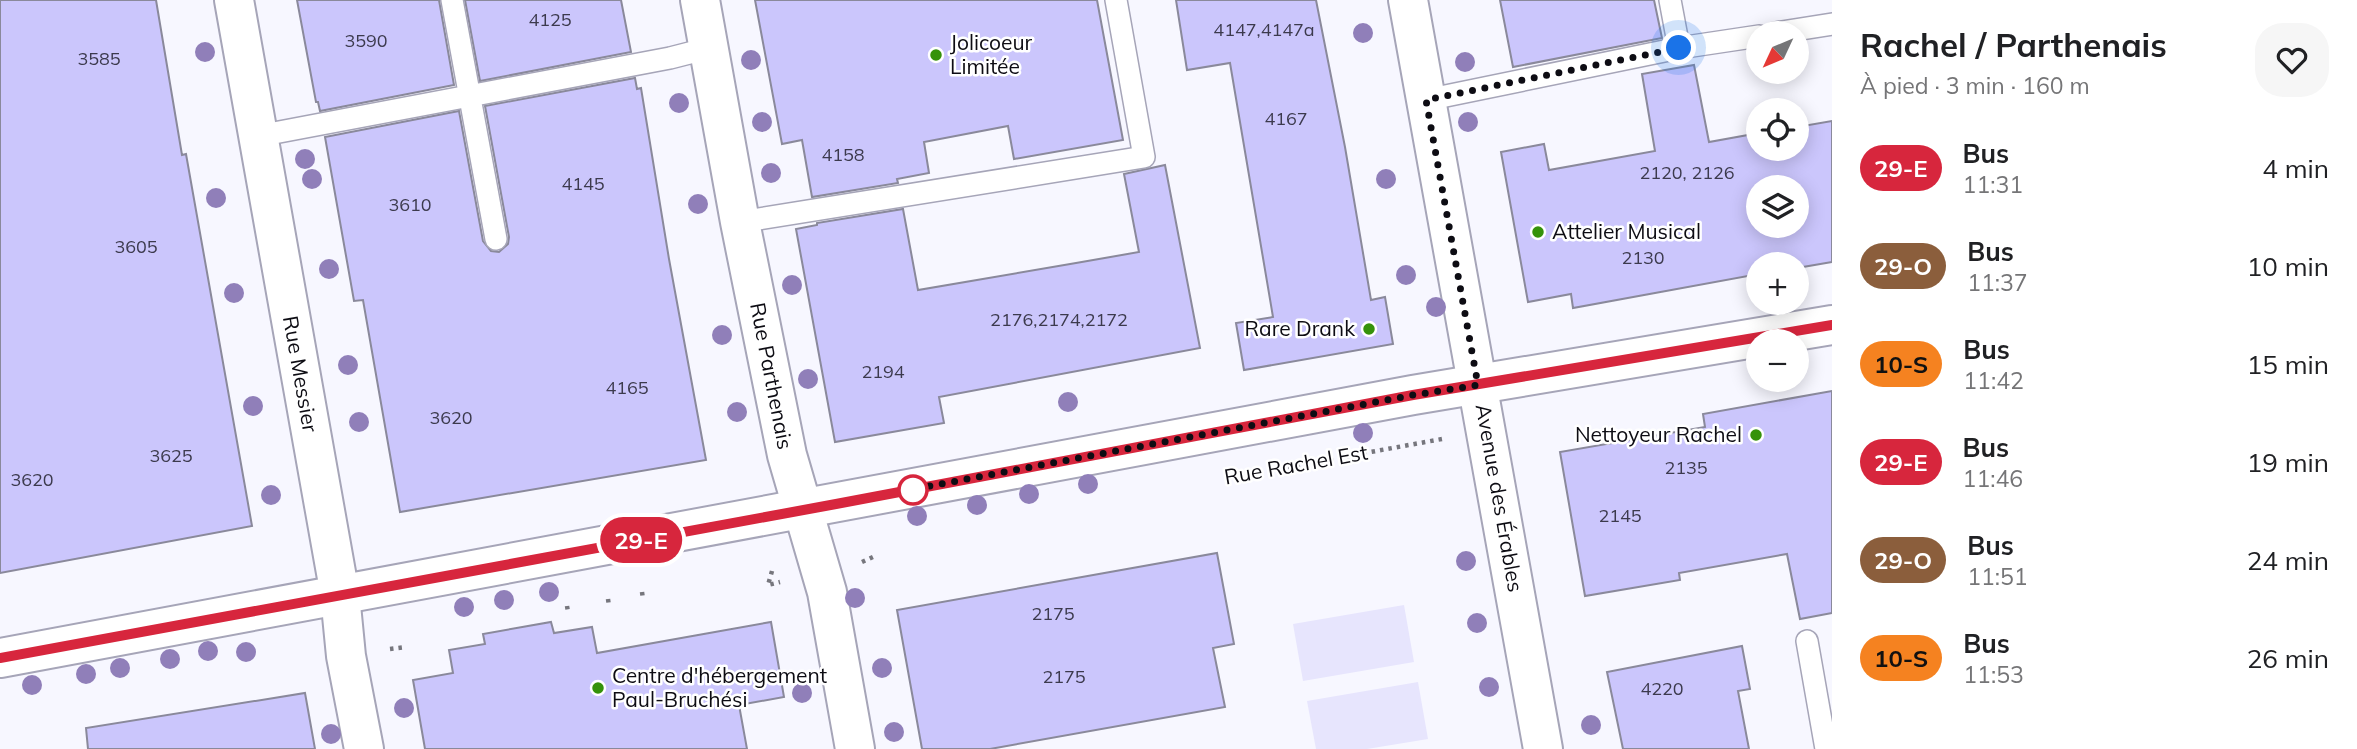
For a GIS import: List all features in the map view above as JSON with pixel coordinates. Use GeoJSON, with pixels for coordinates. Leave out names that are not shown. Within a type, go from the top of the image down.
{"type":"FeatureCollection","features":[{"type":"Feature","properties":{"kind":"street","name":"Rue Messier"},"geometry":{"type":"LineString","coordinates":[[234,0],[340,595],[346,656],[364,749]]}},
{"type":"Feature","properties":{"kind":"street","name":"Rue Parthenais"},"geometry":{"type":"LineString","coordinates":[[700,0],[740,222],[787,455],[827,592],[855,749]]}},
{"type":"Feature","properties":{"kind":"street","name":"Avenue des Érables"},"geometry":{"type":"LineString","coordinates":[[1408,0],[1543,749]]}},
{"type":"Feature","properties":{"kind":"street"},"geometry":{"type":"LineString","coordinates":[[0,658],[1413,395],[1832,325]]}},
{"type":"Feature","properties":{"kind":"lane"},"geometry":{"type":"LineString","coordinates":[[452,0],[496,239]]}},
{"type":"Feature","properties":{"kind":"lane"},"geometry":{"type":"LineString","coordinates":[[740,222],[1144,157],[1116,0]]}},
{"type":"Feature","properties":{"kind":"lane"},"geometry":{"type":"LineString","coordinates":[[1670,0],[1679,48]]}},
{"type":"Feature","properties":{"kind":"lane"},"geometry":{"type":"LineString","coordinates":[[1810,27],[1832,24]]}},
{"type":"Feature","properties":{"kind":"lane"},"geometry":{"type":"LineString","coordinates":[[1426,100],[1679,48],[1746,38]]}},
{"type":"Feature","properties":{"kind":"lane"},"geometry":{"type":"LineString","coordinates":[[258,136],[670,58],[709,48]]}},
{"type":"Feature","properties":{"kind":"lane"},"geometry":{"type":"LineString","coordinates":[[1807,640],[1826,749]]}},
{"type":"Feature","properties":{"kind":"path","name":"Rue Rachel Est"},"geometry":{"type":"LineString","coordinates":[[1277,468],[1487,430]]}},
{"type":"Feature","properties":{"kind":"path"},"geometry":{"type":"LineString","coordinates":[[642,592],[643,599]]}},
{"type":"Feature","properties":{"kind":"path"},"geometry":{"type":"LineString","coordinates":[[608,599],[609,606]]}},
{"type":"Feature","properties":{"kind":"path"},"geometry":{"type":"LineString","coordinates":[[383,651],[406,647]]}},
{"type":"Feature","properties":{"kind":"shaded area"},"geometry":{"type":"Polygon","coordinates":[[[1404,605],[1414,662],[1303,681],[1293,624],[1404,605]]]}},
{"type":"Feature","properties":{"kind":"shaded area"},"geometry":{"type":"Polygon","coordinates":[[[1418,682],[1428,739],[1367,749],[1316,749],[1307,701],[1418,682]]]}},
{"type":"Feature","properties":{"kind":"building"},"geometry":{"type":"Polygon","coordinates":[[[0,0],[156,0],[182,155],[186,154],[252,526],[0,573],[0,0]]]}},
{"type":"Feature","properties":{"kind":"building"},"geometry":{"type":"Polygon","coordinates":[[[297,0],[439,0],[454,85],[320,111],[297,0]]]}},
{"type":"Feature","properties":{"kind":"building"},"geometry":{"type":"Polygon","coordinates":[[[465,0],[621,0],[631,52],[480,81],[465,0]]]}},
{"type":"Feature","properties":{"kind":"building","name":"Jolicoeur Limitée"},"geometry":{"type":"Polygon","coordinates":[[[755,0],[1097,0],[1123,140],[1014,159],[1008,126],[924,142],[929,173],[897,179],[898,183],[812,197],[802,140],[782,144],[755,0]]]}},
{"type":"Feature","properties":{"kind":"building"},"geometry":{"type":"Polygon","coordinates":[[[1176,0],[1316,0],[1371,300],[1385,297],[1393,344],[1244,370],[1236,323],[1273,317],[1230,63],[1187,70],[1176,0]]]}},
{"type":"Feature","properties":{"kind":"building"},"geometry":{"type":"Polygon","coordinates":[[[1500,0],[1654,0],[1662,38],[1513,67],[1500,0]]]}},
{"type":"Feature","properties":{"kind":"building"},"geometry":{"type":"Polygon","coordinates":[[[1694,65],[1709,142],[1746,135],[1746,161],[1809,161],[1809,125],[1832,121],[1832,262],[1809,266],[1809,252],[1746,252],[1746,276],[1573,308],[1571,294],[1528,302],[1501,152],[1544,144],[1549,170],[1655,151],[1642,74],[1694,65]]]}},
{"type":"Feature","properties":{"kind":"building"},"geometry":{"type":"Polygon","coordinates":[[[635,78],[637,89],[641,88],[706,460],[400,512],[363,300],[354,301],[325,137],[459,111],[483,241],[491,251],[499,252],[508,244],[509,237],[485,106],[635,78]]]}},
{"type":"Feature","properties":{"kind":"building"},"geometry":{"type":"Polygon","coordinates":[[[1165,165],[1200,348],[939,397],[944,423],[835,442],[796,229],[903,209],[918,290],[1076,263],[1139,252],[1124,174],[1165,165]]]}},
{"type":"Feature","properties":{"kind":"building"},"geometry":{"type":"Polygon","coordinates":[[[1832,391],[1832,613],[1800,619],[1787,554],[1679,573],[1680,580],[1585,596],[1560,452],[1705,427],[1703,414],[1832,391]]]}},
{"type":"Feature","properties":{"kind":"building"},"geometry":{"type":"Polygon","coordinates":[[[1217,553],[1234,644],[1213,648],[1225,707],[990,749],[922,749],[897,610],[1217,553]]]}},
{"type":"Feature","properties":{"kind":"building","name":"Centre d'hébergement Paul-Bruchési"},"geometry":{"type":"Polygon","coordinates":[[[551,622],[554,633],[592,627],[597,653],[771,622],[784,697],[739,705],[747,749],[425,749],[413,680],[453,673],[449,650],[485,644],[483,634],[551,622]]]}},
{"type":"Feature","properties":{"kind":"building"},"geometry":{"type":"Polygon","coordinates":[[[1742,646],[1750,689],[1738,691],[1749,749],[1623,749],[1607,672],[1742,646]]]}},
{"type":"Feature","properties":{"kind":"building"},"geometry":{"type":"Polygon","coordinates":[[[305,693],[315,749],[88,749],[86,728],[305,693]]]}},
{"type":"Feature","properties":{"kind":"bus line","name":"29-E"},"geometry":{"type":"LineString","coordinates":[[0,658],[1413,395],[1832,325]]}},
{"type":"Feature","properties":{"kind":"place","name":"Jolicoeur Limitée"},"geometry":{"type":"Point","coordinates":[936,55]}},
{"type":"Feature","properties":{"kind":"place","name":"Attelier Musical"},"geometry":{"type":"Point","coordinates":[1538,232]}},
{"type":"Feature","properties":{"kind":"place","name":"Rare Drank"},"geometry":{"type":"Point","coordinates":[1369,329]}},
{"type":"Feature","properties":{"kind":"place","name":"Nettoyeur Rachel"},"geometry":{"type":"Point","coordinates":[1756,435]}},
{"type":"Feature","properties":{"kind":"place","name":"Centre d'hébergement Paul-Bruchési"},"geometry":{"type":"Point","coordinates":[598,688]}},
{"type":"Feature","properties":{"kind":"route"},"geometry":{"type":"LineString","coordinates":[[913,490],[909,490],[1478,385],[1426,100],[1679,48]]}}]}
